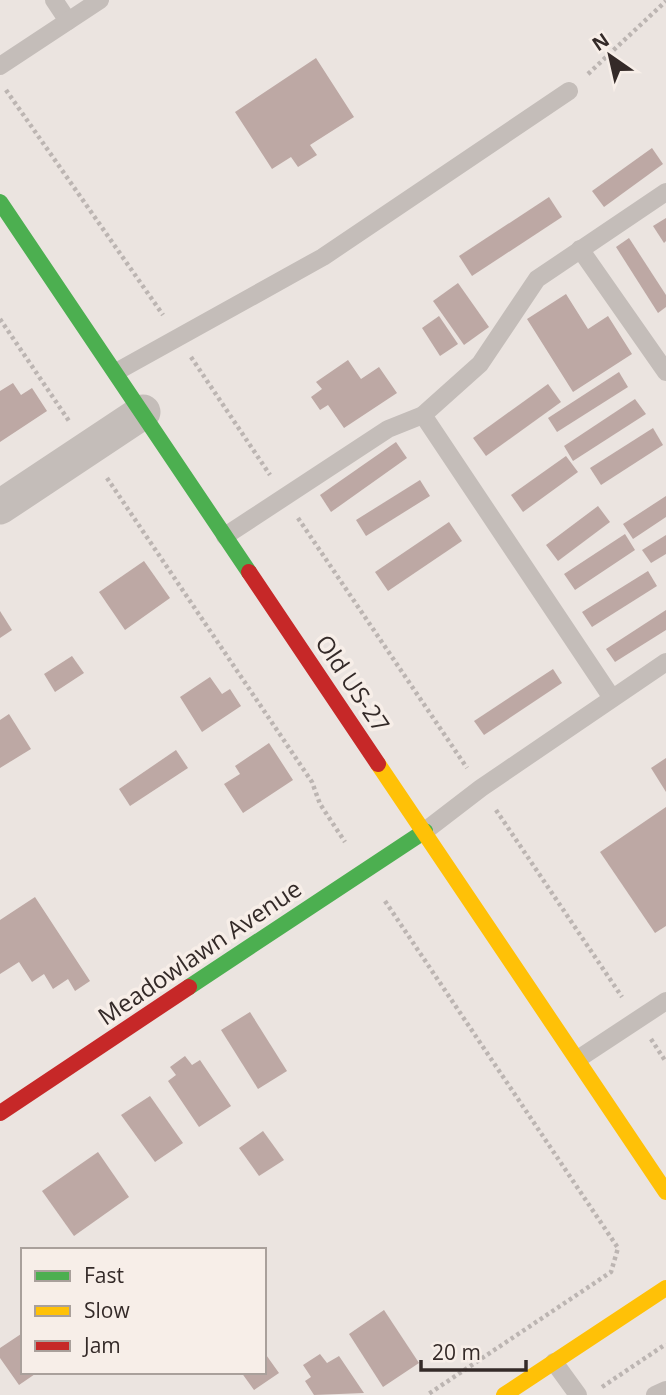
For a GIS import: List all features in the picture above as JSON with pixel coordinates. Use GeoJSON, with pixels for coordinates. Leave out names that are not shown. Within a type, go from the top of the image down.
{"type":"FeatureCollection","features":[{"type":"Feature","properties":{"kind":"main road","name":"Old US-27"},"geometry":{"type":"LineString","coordinates":[[0,202],[666,1192]]}},
{"type":"Feature","properties":{"kind":"main road","name":"Meadowlawn Avenue"},"geometry":{"type":"LineString","coordinates":[[0,1113],[425,831]]}},
{"type":"Feature","properties":{"kind":"main road"},"geometry":{"type":"LineString","coordinates":[[504,1395],[666,1288]]}},
{"type":"Feature","properties":{"kind":"street"},"geometry":{"type":"LineString","coordinates":[[0,507],[143,412]]}},
{"type":"Feature","properties":{"kind":"lane"},"geometry":{"type":"LineString","coordinates":[[54,0],[68,21]]}},
{"type":"Feature","properties":{"kind":"lane"},"geometry":{"type":"LineString","coordinates":[[0,66],[100,0]]}},
{"type":"Feature","properties":{"kind":"lane"},"geometry":{"type":"LineString","coordinates":[[116,373],[323,257],[569,91]]}},
{"type":"Feature","properties":{"kind":"lane"},"geometry":{"type":"LineString","coordinates":[[225,536],[388,429],[423,415],[480,364],[537,279],[666,192]]}},
{"type":"Feature","properties":{"kind":"lane"},"geometry":{"type":"LineString","coordinates":[[580,249],[666,372]]}},
{"type":"Feature","properties":{"kind":"lane"},"geometry":{"type":"LineString","coordinates":[[423,415],[612,698]]}},
{"type":"Feature","properties":{"kind":"lane"},"geometry":{"type":"LineString","coordinates":[[425,831],[481,788],[666,662]]}},
{"type":"Feature","properties":{"kind":"lane"},"geometry":{"type":"LineString","coordinates":[[578,1059],[666,1001]]}},
{"type":"Feature","properties":{"kind":"lane"},"geometry":{"type":"LineString","coordinates":[[554,1362],[578,1395]]}},
{"type":"Feature","properties":{"kind":"lane"},"geometry":{"type":"LineString","coordinates":[[655,1395],[666,1390]]}},
{"type":"Feature","properties":{"kind":"path"},"geometry":{"type":"LineString","coordinates":[[569,91],[666,1]]}},
{"type":"Feature","properties":{"kind":"path"},"geometry":{"type":"LineString","coordinates":[[0,82],[180,339],[285,499],[666,1062]]}},
{"type":"Feature","properties":{"kind":"path"},"geometry":{"type":"LineString","coordinates":[[0,319],[313,782],[320,804],[618,1248],[611,1272],[427,1395]]}},
{"type":"Feature","properties":{"kind":"path"},"geometry":{"type":"LineString","coordinates":[[598,1389],[666,1344]]}},
{"type":"Feature","properties":{"kind":"path"},"geometry":{"type":"LineString","coordinates":[[612,1369],[617,1377]]}},
{"type":"Feature","properties":{"kind":"building"},"geometry":{"type":"Polygon","coordinates":[[[316,58],[354,117],[310,145],[317,155],[298,167],[291,157],[272,169],[235,112],[316,58]]]}},
{"type":"Feature","properties":{"kind":"building"},"geometry":{"type":"Polygon","coordinates":[[[652,148],[663,164],[604,207],[592,191],[652,148]]]}},
{"type":"Feature","properties":{"kind":"building"},"geometry":{"type":"Polygon","coordinates":[[[549,197],[562,217],[472,276],[459,256],[549,197]]]}},
{"type":"Feature","properties":{"kind":"building"},"geometry":{"type":"Polygon","coordinates":[[[666,218],[666,241],[664,243],[653,226],[666,218]]]}},
{"type":"Feature","properties":{"kind":"building"},"geometry":{"type":"Polygon","coordinates":[[[629,238],[666,295],[666,307],[658,313],[616,247],[629,238]]]}},
{"type":"Feature","properties":{"kind":"building"},"geometry":{"type":"Polygon","coordinates":[[[458,283],[489,327],[464,345],[433,301],[458,283]]]}},
{"type":"Feature","properties":{"kind":"building"},"geometry":{"type":"Polygon","coordinates":[[[566,294],[588,329],[608,316],[632,354],[573,392],[527,319],[566,294]]]}},
{"type":"Feature","properties":{"kind":"building"},"geometry":{"type":"Polygon","coordinates":[[[439,316],[458,344],[440,356],[422,328],[439,316]]]}},
{"type":"Feature","properties":{"kind":"building"},"geometry":{"type":"Polygon","coordinates":[[[348,360],[361,379],[379,367],[397,393],[344,428],[328,405],[320,410],[311,397],[322,389],[316,382],[348,360]]]}},
{"type":"Feature","properties":{"kind":"building"},"geometry":{"type":"Polygon","coordinates":[[[619,372],[628,387],[557,432],[548,418],[619,372]]]}},
{"type":"Feature","properties":{"kind":"building"},"geometry":{"type":"Polygon","coordinates":[[[13,383],[21,395],[32,388],[47,411],[0,442],[0,391],[13,383]]]}},
{"type":"Feature","properties":{"kind":"building"},"geometry":{"type":"Polygon","coordinates":[[[548,384],[561,402],[486,456],[473,438],[548,384]]]}},
{"type":"Feature","properties":{"kind":"building"},"geometry":{"type":"Polygon","coordinates":[[[635,399],[646,414],[573,461],[564,446],[635,399]]]}},
{"type":"Feature","properties":{"kind":"building"},"geometry":{"type":"Polygon","coordinates":[[[653,428],[663,445],[601,485],[590,468],[653,428]]]}},
{"type":"Feature","properties":{"kind":"building"},"geometry":{"type":"Polygon","coordinates":[[[396,442],[407,458],[331,512],[320,495],[396,442]]]}},
{"type":"Feature","properties":{"kind":"building"},"geometry":{"type":"Polygon","coordinates":[[[566,456],[578,472],[523,512],[511,495],[566,456]]]}},
{"type":"Feature","properties":{"kind":"building"},"geometry":{"type":"Polygon","coordinates":[[[420,480],[430,496],[366,536],[356,520],[420,480]]]}},
{"type":"Feature","properties":{"kind":"building"},"geometry":{"type":"Polygon","coordinates":[[[666,496],[666,517],[633,539],[623,524],[666,496]]]}},
{"type":"Feature","properties":{"kind":"building"},"geometry":{"type":"Polygon","coordinates":[[[598,506],[610,522],[558,561],[546,545],[598,506]]]}},
{"type":"Feature","properties":{"kind":"building"},"geometry":{"type":"Polygon","coordinates":[[[449,522],[462,541],[388,591],[375,572],[449,522]]]}},
{"type":"Feature","properties":{"kind":"building"},"geometry":{"type":"Polygon","coordinates":[[[625,534],[635,550],[575,590],[564,574],[625,534]]]}},
{"type":"Feature","properties":{"kind":"building"},"geometry":{"type":"Polygon","coordinates":[[[666,535],[666,554],[651,563],[642,550],[666,535]]]}},
{"type":"Feature","properties":{"kind":"building"},"geometry":{"type":"Polygon","coordinates":[[[144,561],[170,598],[125,630],[99,592],[144,561]]]}},
{"type":"Feature","properties":{"kind":"building"},"geometry":{"type":"Polygon","coordinates":[[[648,571],[657,586],[592,627],[582,612],[648,571]]]}},
{"type":"Feature","properties":{"kind":"building"},"geometry":{"type":"Polygon","coordinates":[[[666,610],[666,630],[615,662],[606,649],[666,610]]]}},
{"type":"Feature","properties":{"kind":"building"},"geometry":{"type":"Polygon","coordinates":[[[0,611],[12,630],[0,638],[0,611]]]}},
{"type":"Feature","properties":{"kind":"building"},"geometry":{"type":"Polygon","coordinates":[[[72,656],[84,673],[55,692],[44,674],[72,656]]]}},
{"type":"Feature","properties":{"kind":"building"},"geometry":{"type":"Polygon","coordinates":[[[553,669],[562,683],[484,735],[474,721],[553,669]]]}},
{"type":"Feature","properties":{"kind":"building"},"geometry":{"type":"Polygon","coordinates":[[[210,677],[222,694],[230,689],[241,706],[202,732],[180,697],[210,677]]]}},
{"type":"Feature","properties":{"kind":"building"},"geometry":{"type":"Polygon","coordinates":[[[9,714],[31,749],[0,768],[0,720],[9,714]]]}},
{"type":"Feature","properties":{"kind":"building"},"geometry":{"type":"Polygon","coordinates":[[[269,743],[293,780],[243,813],[224,784],[240,774],[235,766],[269,743]]]}},
{"type":"Feature","properties":{"kind":"building"},"geometry":{"type":"Polygon","coordinates":[[[176,750],[188,768],[130,806],[119,789],[176,750]]]}},
{"type":"Feature","properties":{"kind":"building"},"geometry":{"type":"Polygon","coordinates":[[[666,758],[666,792],[651,768],[666,758]]]}},
{"type":"Feature","properties":{"kind":"building"},"geometry":{"type":"Polygon","coordinates":[[[666,807],[666,926],[655,933],[600,852],[666,807]]]}},
{"type":"Feature","properties":{"kind":"building"},"geometry":{"type":"Polygon","coordinates":[[[35,897],[90,981],[75,991],[68,979],[53,989],[44,974],[32,982],[19,962],[0,974],[0,920],[35,897]]]}},
{"type":"Feature","properties":{"kind":"building"},"geometry":{"type":"Polygon","coordinates":[[[250,1012],[287,1071],[258,1089],[221,1030],[250,1012]]]}},
{"type":"Feature","properties":{"kind":"building"},"geometry":{"type":"Polygon","coordinates":[[[185,1056],[192,1065],[200,1060],[231,1106],[199,1127],[168,1081],[176,1075],[170,1067],[185,1056]]]}},
{"type":"Feature","properties":{"kind":"building"},"geometry":{"type":"Polygon","coordinates":[[[150,1096],[183,1143],[155,1162],[121,1115],[150,1096]]]}},
{"type":"Feature","properties":{"kind":"building"},"geometry":{"type":"Polygon","coordinates":[[[263,1131],[284,1160],[259,1176],[239,1148],[263,1131]]]}},
{"type":"Feature","properties":{"kind":"building"},"geometry":{"type":"Polygon","coordinates":[[[98,1152],[129,1197],[74,1236],[42,1191],[98,1152]]]}},
{"type":"Feature","properties":{"kind":"building"},"geometry":{"type":"Polygon","coordinates":[[[384,1310],[419,1363],[383,1387],[349,1334],[384,1310]]]}},
{"type":"Feature","properties":{"kind":"building"},"geometry":{"type":"Polygon","coordinates":[[[21,1334],[21,1374],[35,1374],[19,1385],[0,1358],[0,1348],[21,1334]]]}},
{"type":"Feature","properties":{"kind":"building"},"geometry":{"type":"Polygon","coordinates":[[[320,1354],[327,1363],[339,1356],[364,1393],[314,1395],[305,1381],[311,1377],[303,1365],[320,1354]]]}},
{"type":"Feature","properties":{"kind":"building"},"geometry":{"type":"Polygon","coordinates":[[[266,1355],[279,1373],[254,1390],[242,1374],[266,1374],[266,1355]]]}},
{"type":"Feature","properties":{"kind":"traffic: fast"},"geometry":{"type":"LineString","coordinates":[[0,202],[249,572]]}},
{"type":"Feature","properties":{"kind":"traffic: fast"},"geometry":{"type":"LineString","coordinates":[[189,987],[425,831]]}},
{"type":"Feature","properties":{"kind":"traffic: slow"},"geometry":{"type":"LineString","coordinates":[[378,764],[666,1192]]}},
{"type":"Feature","properties":{"kind":"traffic: slow"},"geometry":{"type":"LineString","coordinates":[[504,1395],[666,1288]]}},
{"type":"Feature","properties":{"kind":"traffic: jam"},"geometry":{"type":"LineString","coordinates":[[249,572],[378,764]]}},
{"type":"Feature","properties":{"kind":"traffic: jam"},"geometry":{"type":"LineString","coordinates":[[0,1113],[189,987]]}}]}
